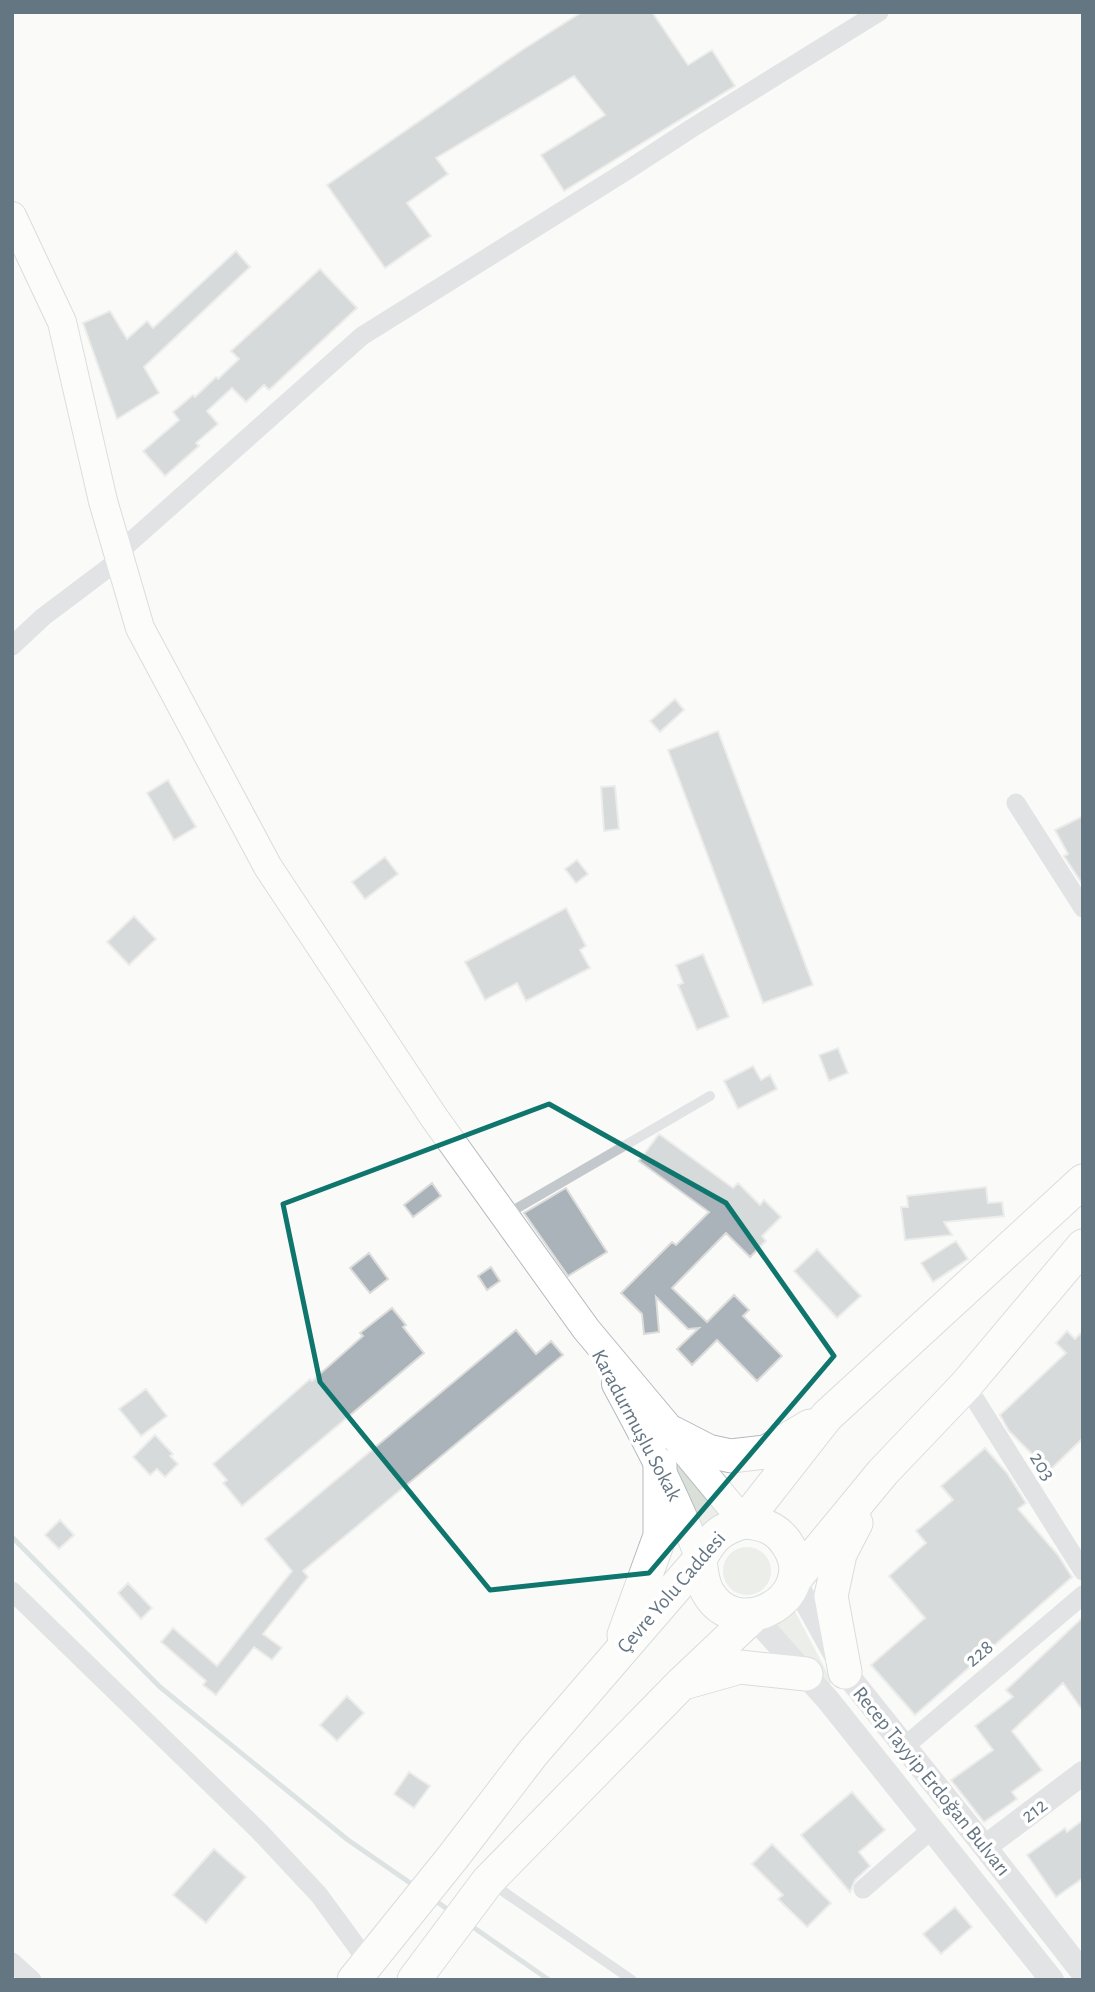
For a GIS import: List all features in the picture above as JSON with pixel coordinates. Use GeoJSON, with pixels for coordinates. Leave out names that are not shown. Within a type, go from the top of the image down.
{"type":"FeatureCollection","features":[{"type":"Feature","properties":{"kind":"highway","name":"Çevre Yolu Caddesi"},"geometry":{"type":"LineString","coordinates":[[361,1971],[532,1754],[700,1559],[717,1534],[744,1522],[827,1416],[1083,1181]]}},
{"type":"Feature","properties":{"kind":"highway"},"geometry":{"type":"LineString","coordinates":[[422,1969],[488,1881],[681,1684],[753,1616],[777,1606],[788,1594],[794,1580],[883,1472],[965,1385],[1083,1246]]}},
{"type":"Feature","properties":{"kind":"highway"},"geometry":{"type":"LineString","coordinates":[[673,1433],[708,1451],[731,1456],[766,1452],[827,1416]]}},
{"type":"Feature","properties":{"kind":"highway"},"geometry":{"type":"LineString","coordinates":[[616,1656],[660,1536],[660,1465]]}},
{"type":"Feature","properties":{"kind":"highway"},"geometry":{"type":"LineString","coordinates":[[845,1672],[831,1596],[840,1554],[883,1472]]}},
{"type":"Feature","properties":{"kind":"highway"},"geometry":{"type":"LineString","coordinates":[[744,1522],[759,1523],[784,1538],[792,1551],[794,1580]]}},
{"type":"Feature","properties":{"kind":"highway"},"geometry":{"type":"LineString","coordinates":[[700,1559],[707,1591],[717,1603],[731,1612],[753,1616]]}},
{"type":"Feature","properties":{"kind":"highway"},"geometry":{"type":"LineString","coordinates":[[681,1684],[740,1667],[806,1674]]}},
{"type":"Feature","properties":{"kind":"main road"},"geometry":{"type":"LineString","coordinates":[[12,216],[62,322],[103,502],[140,628],[268,867],[433,1116],[586,1329]]}},
{"type":"Feature","properties":{"kind":"main road","name":"Karadurmuşlu Sokak"},"geometry":{"type":"LineString","coordinates":[[586,1329],[744,1522]]}},
{"type":"Feature","properties":{"kind":"main road","name":"Karadurmuşlu Sokak"},"geometry":{"type":"LineString","coordinates":[[586,1329],[660,1465],[683,1513],[700,1559]]}},
{"type":"Feature","properties":{"kind":"street"},"geometry":{"type":"LineString","coordinates":[[12,646],[43,617],[119,556],[362,336],[879,12]]}},
{"type":"Feature","properties":{"kind":"street"},"geometry":{"type":"LineString","coordinates":[[1016,803],[1083,908]]}},
{"type":"Feature","properties":{"kind":"street","name":"203"},"geometry":{"type":"LineString","coordinates":[[965,1385],[1083,1572]]}},
{"type":"Feature","properties":{"kind":"street","name":"Recep Tayyip Erdoğan Bulvarı"},"geometry":{"type":"LineString","coordinates":[[794,1580],[845,1672],[1080,1963]]}},
{"type":"Feature","properties":{"kind":"street"},"geometry":{"type":"LineString","coordinates":[[12,1591],[259,1831],[319,1895],[361,1971]]}},
{"type":"Feature","properties":{"kind":"street","name":"228"},"geometry":{"type":"LineString","coordinates":[[904,1747],[1083,1594]]}},
{"type":"Feature","properties":{"kind":"street","name":"Recep Tayyip Erdoğan Bulvarı"},"geometry":{"type":"LineString","coordinates":[[753,1616],[806,1674],[1052,1980]]}},
{"type":"Feature","properties":{"kind":"street","name":"212"},"geometry":{"type":"LineString","coordinates":[[985,1847],[1083,1773]]}},
{"type":"Feature","properties":{"kind":"street"},"geometry":{"type":"LineString","coordinates":[[863,1889],[932,1829]]}},
{"type":"Feature","properties":{"kind":"street"},"geometry":{"type":"LineString","coordinates":[[12,1962],[32,1980]]}},
{"type":"Feature","properties":{"kind":"lane"},"geometry":{"type":"LineString","coordinates":[[504,1215],[710,1096]]}},
{"type":"Feature","properties":{"kind":"lane"},"geometry":{"type":"LineString","coordinates":[[488,1881],[632,1980]]}},
{"type":"Feature","properties":{"kind":"highlighted area"},"geometry":{"type":"Polygon","coordinates":[[[549,1104],[726,1203],[834,1356],[649,1573],[490,1590],[320,1382],[283,1204],[549,1104]]]}},
{"type":"Feature","properties":{"kind":"shaded area"},"geometry":{"type":"Polygon","coordinates":[[[678,1459],[727,1515],[701,1538],[670,1466],[678,1459]]]}},
{"type":"Feature","properties":{"kind":"shaded area"},"geometry":{"type":"Polygon","coordinates":[[[747,1547],[756,1548],[764,1554],[770,1562],[770,1580],[764,1588],[756,1594],[747,1595],[738,1594],[730,1588],[724,1580],[723,1571],[724,1562],[730,1554],[738,1548],[747,1547]]]}},
{"type":"Feature","properties":{"kind":"shaded area"},"geometry":{"type":"Polygon","coordinates":[[[789,1600],[832,1682],[829,1685],[766,1621],[789,1600]]]}},
{"type":"Feature","properties":{"kind":"building"},"geometry":{"type":"Polygon","coordinates":[[[582,12],[652,12],[688,65],[712,50],[735,86],[564,191],[541,155],[605,115],[574,76],[436,158],[448,174],[407,203],[431,236],[385,268],[327,185],[522,50],[582,12]]]}},
{"type":"Feature","properties":{"kind":"building"},"geometry":{"type":"Polygon","coordinates":[[[236,251],[250,267],[144,367],[159,393],[117,419],[83,323],[110,311],[127,339],[147,321],[153,328],[236,251]]]}},
{"type":"Feature","properties":{"kind":"building"},"geometry":{"type":"Polygon","coordinates":[[[320,269],[357,308],[269,390],[264,385],[246,402],[232,388],[207,411],[218,424],[196,443],[199,446],[165,476],[143,451],[179,420],[173,412],[193,395],[195,397],[216,377],[218,379],[239,359],[231,351],[320,269]]]}},
{"type":"Feature","properties":{"kind":"building"},"geometry":{"type":"Polygon","coordinates":[[[675,699],[684,710],[660,732],[650,721],[675,699]]]}},
{"type":"Feature","properties":{"kind":"building"},"geometry":{"type":"Polygon","coordinates":[[[718,731],[813,985],[763,1003],[668,750],[718,731]]]}},
{"type":"Feature","properties":{"kind":"building"},"geometry":{"type":"Polygon","coordinates":[[[168,780],[196,827],[174,840],[147,793],[168,780]]]}},
{"type":"Feature","properties":{"kind":"building"},"geometry":{"type":"Polygon","coordinates":[[[615,786],[619,829],[604,831],[601,787],[615,786]]]}},
{"type":"Feature","properties":{"kind":"building"},"geometry":{"type":"Polygon","coordinates":[[[1083,816],[1083,885],[1064,856],[1068,854],[1055,830],[1083,816]]]}},
{"type":"Feature","properties":{"kind":"building"},"geometry":{"type":"Polygon","coordinates":[[[385,857],[398,874],[365,899],[352,882],[385,857]]]}},
{"type":"Feature","properties":{"kind":"building"},"geometry":{"type":"Polygon","coordinates":[[[577,860],[588,874],[576,883],[565,869],[577,860]]]}},
{"type":"Feature","properties":{"kind":"building"},"geometry":{"type":"Polygon","coordinates":[[[566,908],[586,946],[580,950],[590,968],[526,1001],[517,983],[485,1000],[465,962],[566,908]]]}},
{"type":"Feature","properties":{"kind":"building"},"geometry":{"type":"Polygon","coordinates":[[[134,916],[156,939],[129,965],[107,942],[134,916]]]}},
{"type":"Feature","properties":{"kind":"building"},"geometry":{"type":"Polygon","coordinates":[[[703,954],[729,1017],[697,1030],[678,985],[683,983],[676,965],[703,954]]]}},
{"type":"Feature","properties":{"kind":"building"},"geometry":{"type":"Polygon","coordinates":[[[838,1048],[848,1073],[829,1081],[819,1055],[838,1048]]]}},
{"type":"Feature","properties":{"kind":"building"},"geometry":{"type":"Polygon","coordinates":[[[753,1066],[761,1080],[770,1075],[777,1089],[738,1109],[724,1081],[753,1066]]]}},
{"type":"Feature","properties":{"kind":"building"},"geometry":{"type":"Polygon","coordinates":[[[659,1134],[733,1188],[738,1183],[760,1205],[764,1200],[781,1217],[762,1236],[766,1241],[750,1257],[726,1233],[672,1288],[707,1322],[734,1295],[749,1310],[743,1316],[782,1356],[757,1381],[717,1340],[692,1365],[677,1349],[699,1328],[688,1329],[656,1297],[659,1332],[644,1334],[642,1314],[621,1293],[672,1242],[676,1245],[709,1212],[639,1161],[659,1134]]]}},
{"type":"Feature","properties":{"kind":"building"},"geometry":{"type":"Polygon","coordinates":[[[432,1183],[441,1196],[413,1217],[404,1205],[432,1183]]]}},
{"type":"Feature","properties":{"kind":"building"},"geometry":{"type":"Polygon","coordinates":[[[986,1187],[988,1203],[1002,1202],[1004,1216],[944,1222],[952,1235],[905,1240],[901,1207],[908,1207],[907,1196],[986,1187]]]}},
{"type":"Feature","properties":{"kind":"building"},"geometry":{"type":"Polygon","coordinates":[[[566,1188],[607,1252],[568,1276],[524,1213],[566,1188]]]}},
{"type":"Feature","properties":{"kind":"building"},"geometry":{"type":"Polygon","coordinates":[[[956,1241],[968,1259],[933,1282],[921,1263],[956,1241]]]}},
{"type":"Feature","properties":{"kind":"building"},"geometry":{"type":"Polygon","coordinates":[[[817,1249],[861,1296],[837,1318],[794,1271],[817,1249]]]}},
{"type":"Feature","properties":{"kind":"building"},"geometry":{"type":"Polygon","coordinates":[[[369,1253],[388,1279],[370,1293],[350,1268],[369,1253]]]}},
{"type":"Feature","properties":{"kind":"building"},"geometry":{"type":"Polygon","coordinates":[[[491,1267],[500,1281],[487,1290],[478,1276],[491,1267]]]}},
{"type":"Feature","properties":{"kind":"building"},"geometry":{"type":"Polygon","coordinates":[[[392,1308],[424,1353],[242,1506],[223,1483],[227,1480],[213,1464],[310,1379],[312,1381],[363,1336],[360,1333],[392,1308]]]}},
{"type":"Feature","properties":{"kind":"building"},"geometry":{"type":"Polygon","coordinates":[[[516,1330],[536,1354],[551,1341],[563,1355],[303,1571],[308,1577],[263,1634],[282,1648],[272,1660],[254,1647],[216,1695],[203,1685],[206,1681],[161,1642],[173,1628],[217,1666],[292,1571],[265,1539],[516,1330]]]}},
{"type":"Feature","properties":{"kind":"building"},"geometry":{"type":"Polygon","coordinates":[[[1067,1331],[1075,1339],[1083,1331],[1083,1438],[1049,1471],[1009,1431],[1000,1415],[1066,1353],[1056,1343],[1067,1331]]]}},
{"type":"Feature","properties":{"kind":"building"},"geometry":{"type":"Polygon","coordinates":[[[146,1389],[167,1416],[141,1436],[119,1409],[146,1389]]]}},
{"type":"Feature","properties":{"kind":"building"},"geometry":{"type":"Polygon","coordinates":[[[155,1435],[173,1454],[170,1456],[178,1464],[165,1477],[157,1469],[150,1475],[133,1457],[155,1435]]]}},
{"type":"Feature","properties":{"kind":"building"},"geometry":{"type":"Polygon","coordinates":[[[985,1448],[1007,1473],[1026,1503],[1018,1509],[1058,1555],[1072,1577],[915,1715],[871,1665],[925,1618],[889,1576],[926,1543],[916,1531],[953,1500],[941,1486],[985,1448]]]}},
{"type":"Feature","properties":{"kind":"building"},"geometry":{"type":"Polygon","coordinates":[[[60,1520],[74,1535],[59,1549],[45,1535],[60,1520]]]}},
{"type":"Feature","properties":{"kind":"building"},"geometry":{"type":"Polygon","coordinates":[[[128,1583],[152,1608],[141,1619],[118,1593],[128,1583]]]}},
{"type":"Feature","properties":{"kind":"building"},"geometry":{"type":"Polygon","coordinates":[[[1083,1617],[1083,1711],[1063,1683],[1012,1731],[1042,1770],[1012,1792],[1017,1799],[984,1822],[951,1780],[993,1750],[975,1726],[1013,1697],[1006,1690],[1083,1617]]]}},
{"type":"Feature","properties":{"kind":"building"},"geometry":{"type":"Polygon","coordinates":[[[347,1696],[364,1713],[337,1741],[320,1725],[347,1696]]]}},
{"type":"Feature","properties":{"kind":"building"},"geometry":{"type":"Polygon","coordinates":[[[409,1772],[430,1786],[414,1808],[394,1794],[409,1772]]]}},
{"type":"Feature","properties":{"kind":"building"},"geometry":{"type":"Polygon","coordinates":[[[852,1792],[885,1830],[859,1852],[870,1866],[855,1880],[850,1892],[801,1835],[852,1792]]]}},
{"type":"Feature","properties":{"kind":"building"},"geometry":{"type":"Polygon","coordinates":[[[1083,1820],[1083,1878],[1056,1897],[1027,1855],[1065,1828],[1067,1832],[1083,1820]]]}},
{"type":"Feature","properties":{"kind":"building"},"geometry":{"type":"Polygon","coordinates":[[[772,1844],[831,1903],[807,1927],[778,1899],[783,1895],[752,1864],[772,1844]]]}},
{"type":"Feature","properties":{"kind":"building"},"geometry":{"type":"Polygon","coordinates":[[[214,1849],[246,1877],[206,1923],[173,1895],[214,1849]]]}},
{"type":"Feature","properties":{"kind":"building"},"geometry":{"type":"Polygon","coordinates":[[[955,1907],[972,1927],[941,1954],[923,1934],[955,1907]]]}},
{"type":"Feature","properties":{"kind":"waterway"},"geometry":{"type":"LineString","coordinates":[[12,1537],[160,1687],[348,1840],[416,1887]]}},
{"type":"Feature","properties":{"kind":"waterway"},"geometry":{"type":"LineString","coordinates":[[433,1899],[450,1911]]}},
{"type":"Feature","properties":{"kind":"waterway"},"geometry":{"type":"LineString","coordinates":[[470,1925],[549,1980]]}}]}
